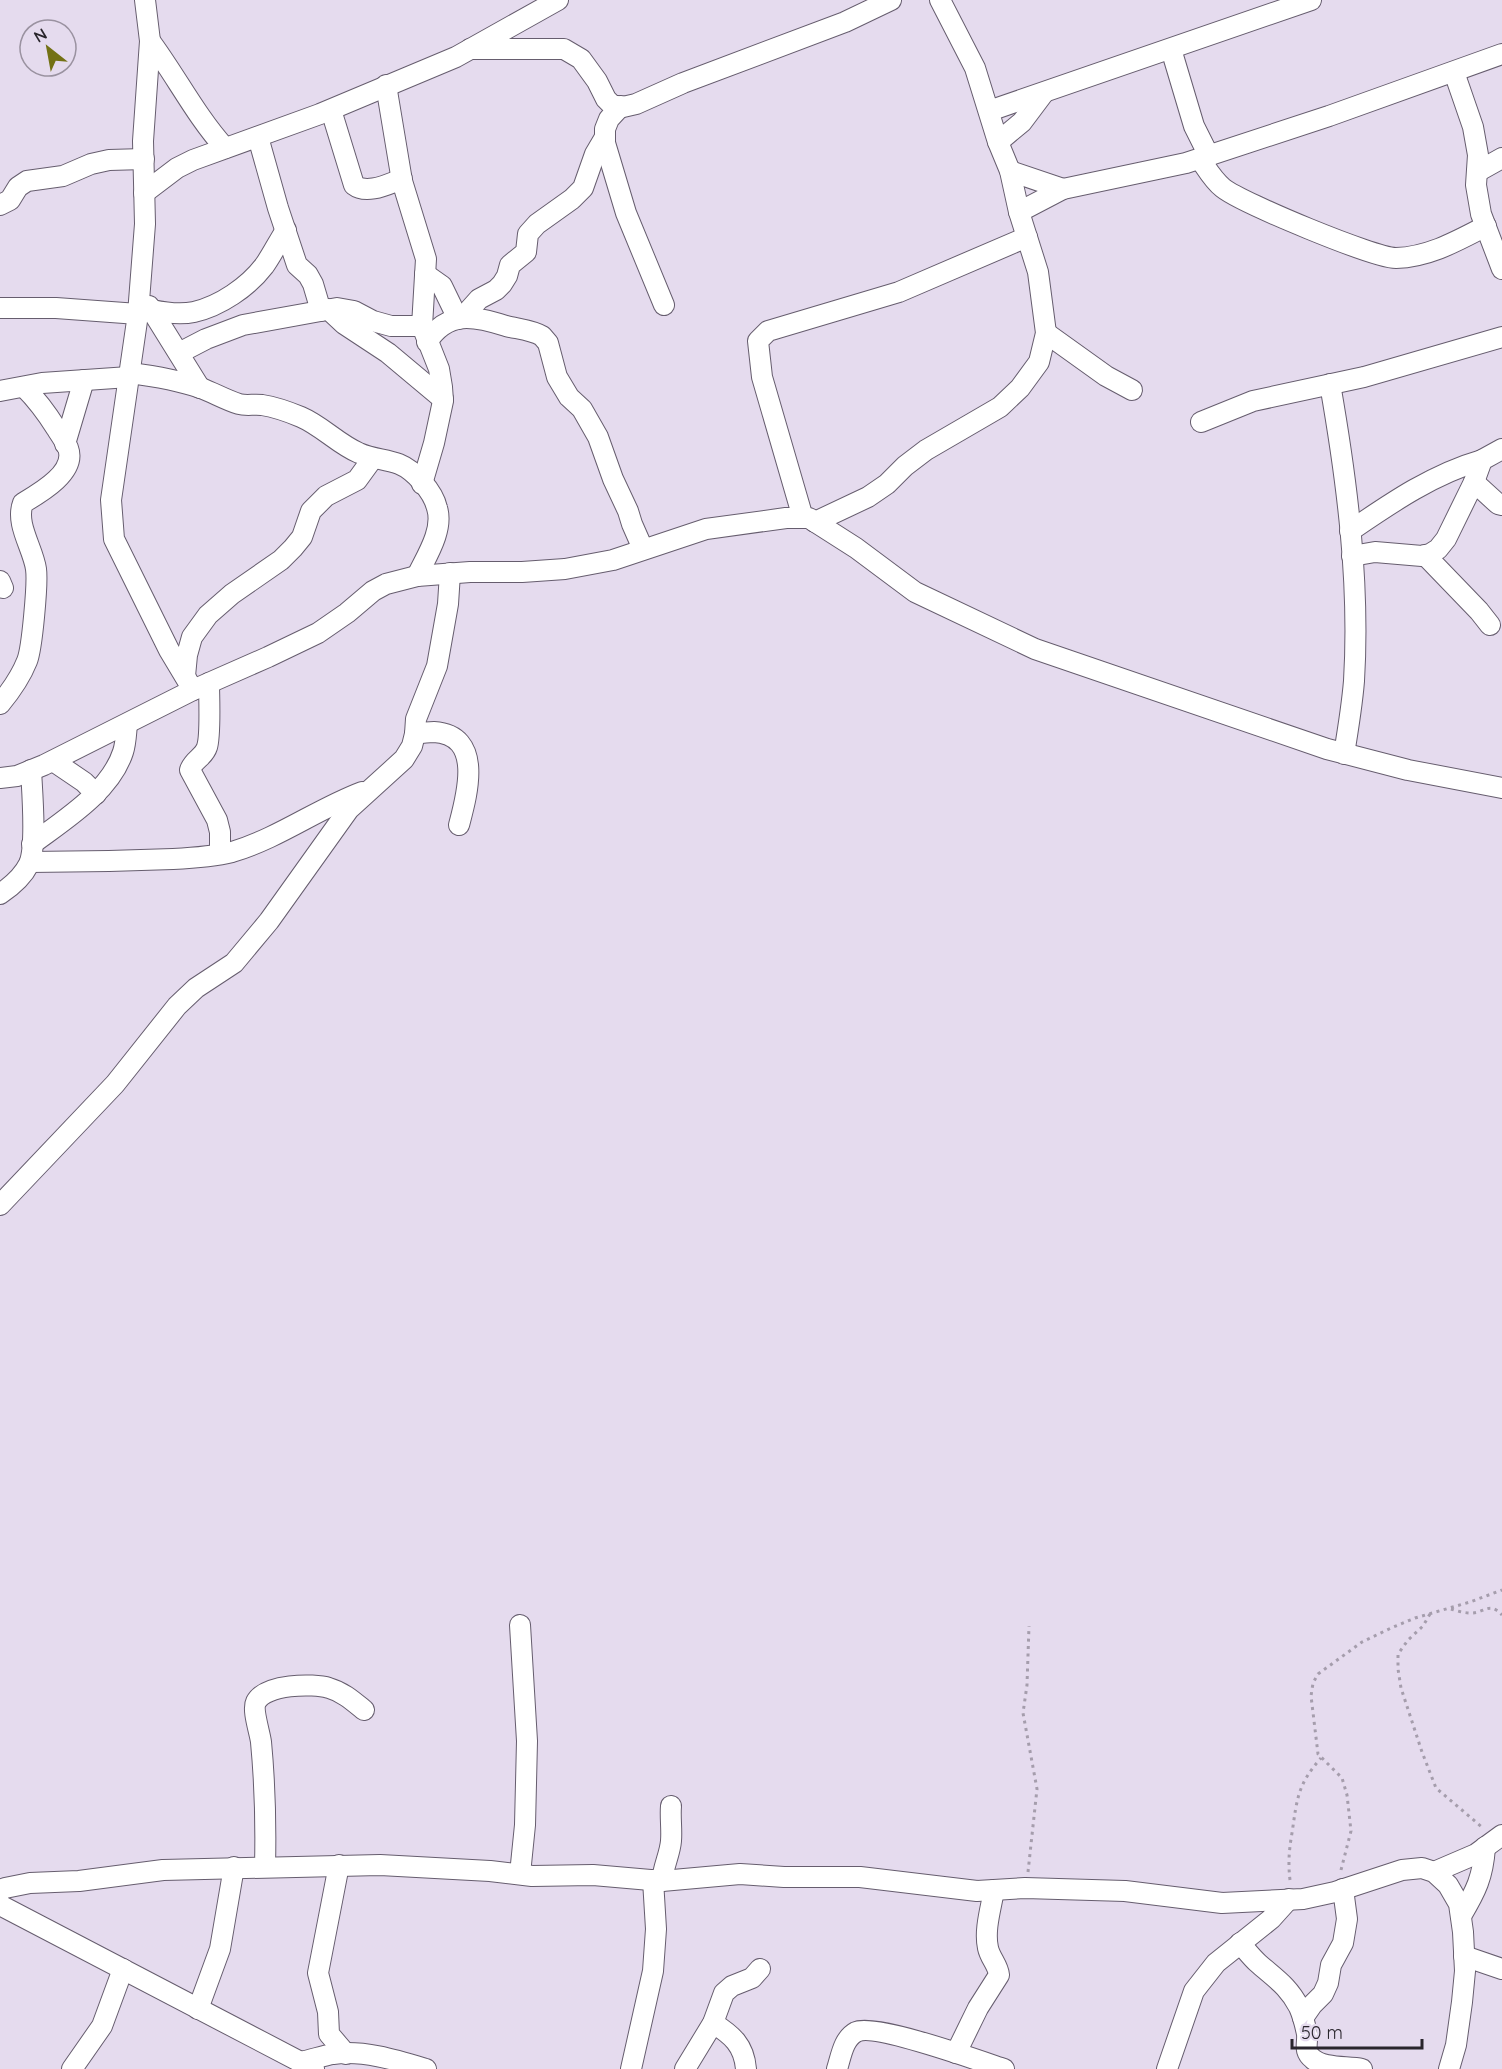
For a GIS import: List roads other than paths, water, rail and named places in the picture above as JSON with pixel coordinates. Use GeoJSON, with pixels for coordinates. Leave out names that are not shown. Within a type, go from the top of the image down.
{"type":"FeatureCollection","features":[{"type":"Feature","properties":{"kind":"street"},"geometry":{"type":"LineString","coordinates":[[145,0],[150,41],[144,163],[145,224],[140,294],[145,312],[179,353],[200,388]]}},
{"type":"Feature","properties":{"kind":"street"},"geometry":{"type":"LineString","coordinates":[[144,193],[173,171],[193,160],[331,110],[456,57],[558,0]]}},
{"type":"Feature","properties":{"kind":"street"},"geometry":{"type":"LineString","coordinates":[[471,49],[564,49],[581,59],[597,81],[606,99],[612,105],[621,106],[636,104],[683,83],[845,22],[891,0]]}},
{"type":"Feature","properties":{"kind":"street"},"geometry":{"type":"LineString","coordinates":[[809,520],[868,497],[887,484],[926,450],[1000,407],[1020,388],[1038,362],[1046,333],[1038,273],[1019,212],[1010,171],[998,142],[975,68],[940,0]]}},
{"type":"Feature","properties":{"kind":"street"},"geometry":{"type":"LineString","coordinates":[[989,111],[1311,0]]}},
{"type":"Feature","properties":{"kind":"street"},"geometry":{"type":"LineString","coordinates":[[150,41],[211,133],[225,148]]}},
{"type":"Feature","properties":{"kind":"street"},"geometry":{"type":"LineString","coordinates":[[1171,49],[1204,158],[1211,176],[1223,188],[1302,226],[1393,258],[1423,255],[1486,226]]}},
{"type":"Feature","properties":{"kind":"street"},"geometry":{"type":"LineString","coordinates":[[1019,212],[1063,189],[1204,158],[1502,54]]}},
{"type":"Feature","properties":{"kind":"street"},"geometry":{"type":"LineString","coordinates":[[1454,72],[1473,128],[1478,155],[1476,185],[1481,214],[1502,269]]}},
{"type":"Feature","properties":{"kind":"street"},"geometry":{"type":"LineString","coordinates":[[386,85],[402,179],[426,259],[425,334],[439,369],[443,399],[434,443],[422,484]]}},
{"type":"Feature","properties":{"kind":"street"},"geometry":{"type":"LineString","coordinates":[[998,142],[1022,122],[1043,94]]}},
{"type":"Feature","properties":{"kind":"street"},"geometry":{"type":"LineString","coordinates":[[621,106],[609,119],[604,129],[604,137],[626,213],[664,305]]}},
{"type":"Feature","properties":{"kind":"street"},"geometry":{"type":"LineString","coordinates":[[331,110],[354,185],[365,190],[402,179]]}},
{"type":"Feature","properties":{"kind":"street"},"geometry":{"type":"LineString","coordinates":[[258,136],[297,265],[308,275],[324,310],[388,353],[443,399]]}},
{"type":"Feature","properties":{"kind":"street"},"geometry":{"type":"LineString","coordinates":[[460,319],[479,299],[502,284],[510,265],[526,252],[528,234],[537,224],[572,199],[583,188],[595,154],[604,137]]}},
{"type":"Feature","properties":{"kind":"street"},"geometry":{"type":"LineString","coordinates":[[1477,172],[1502,158]]}},
{"type":"Feature","properties":{"kind":"street"},"geometry":{"type":"LineString","coordinates":[[0,206],[10,200],[18,187],[27,181],[63,176],[91,164],[109,160],[144,163],[173,171]]}},
{"type":"Feature","properties":{"kind":"street"},"geometry":{"type":"LineString","coordinates":[[1010,171],[1063,189]]}},
{"type":"Feature","properties":{"kind":"street"},"geometry":{"type":"LineString","coordinates":[[0,308],[56,308],[170,314],[194,312],[223,301],[256,275],[286,230]]}},
{"type":"Feature","properties":{"kind":"street"},"geometry":{"type":"LineString","coordinates":[[809,520],[770,406],[762,377],[758,341],[768,331],[899,292],[1027,237]]}},
{"type":"Feature","properties":{"kind":"street"},"geometry":{"type":"LineString","coordinates":[[425,274],[442,286],[460,319]]}},
{"type":"Feature","properties":{"kind":"street"},"geometry":{"type":"LineString","coordinates":[[179,353],[206,339],[243,325],[336,308],[354,311],[373,321],[425,334],[466,316],[537,333],[548,343],[557,376],[569,397],[582,409],[598,437],[612,479],[643,549]]}},
{"type":"Feature","properties":{"kind":"street"},"geometry":{"type":"LineString","coordinates":[[145,312],[134,342],[111,500],[114,539],[169,650],[196,683]]}},
{"type":"Feature","properties":{"kind":"street"},"geometry":{"type":"LineString","coordinates":[[1046,333],[1106,376],[1132,390]]}},
{"type":"Feature","properties":{"kind":"street"},"geometry":{"type":"LineString","coordinates":[[1201,422],[1253,401],[1364,377],[1502,337]]}},
{"type":"Feature","properties":{"kind":"street"},"geometry":{"type":"LineString","coordinates":[[66,444],[92,380],[134,342]]}},
{"type":"Feature","properties":{"kind":"street"},"geometry":{"type":"LineString","coordinates":[[0,391],[129,375],[158,377],[200,388],[242,405],[261,405],[303,418],[341,444],[373,458],[400,464],[416,476],[422,484],[438,508],[438,526],[417,576]]}},
{"type":"Feature","properties":{"kind":"street"},"geometry":{"type":"LineString","coordinates":[[1330,384],[1340,442],[1350,531],[1355,615],[1354,682],[1344,754]]}},
{"type":"Feature","properties":{"kind":"street"},"geometry":{"type":"LineString","coordinates":[[0,704],[27,660],[35,603],[37,571],[22,521],[21,509],[23,503],[56,480],[66,467],[69,456],[66,444],[39,402],[24,387]]}},
{"type":"Feature","properties":{"kind":"street"},"geometry":{"type":"LineString","coordinates":[[1350,531],[1419,486],[1482,460],[1502,449]]}},
{"type":"Feature","properties":{"kind":"street"},"geometry":{"type":"LineString","coordinates":[[220,854],[220,832],[217,820],[190,770],[192,764],[202,756],[208,746],[196,683],[187,655],[192,637],[207,615],[232,594],[281,560],[302,537],[310,511],[327,496],[357,480],[373,458]]}},
{"type":"Feature","properties":{"kind":"street"},"geometry":{"type":"LineString","coordinates":[[1352,556],[1375,552],[1425,555],[1438,549],[1446,539],[1474,482],[1482,460]]}},
{"type":"Feature","properties":{"kind":"street"},"geometry":{"type":"LineString","coordinates":[[1474,482],[1502,505]]}},
{"type":"Feature","properties":{"kind":"street"},"geometry":{"type":"LineString","coordinates":[[0,778],[17,776],[53,761],[127,724],[196,683],[268,657],[318,633],[373,591],[386,584],[417,576],[450,573],[565,569],[613,560],[706,529],[786,518],[809,520],[856,548],[915,592],[1035,649],[1344,754],[1502,789]]}},
{"type":"Feature","properties":{"kind":"street"},"geometry":{"type":"LineString","coordinates":[[1425,555],[1479,611],[1490,626]]}},
{"type":"Feature","properties":{"kind":"street"},"geometry":{"type":"LineString","coordinates":[[0,1205],[115,1084],[177,1006],[196,988],[234,963],[269,921],[349,809],[404,759],[412,746],[416,719],[437,666],[446,615],[450,573]]}},
{"type":"Feature","properties":{"kind":"street"},"geometry":{"type":"LineString","coordinates":[[31,853],[96,794],[112,775],[123,751],[127,724]]}},
{"type":"Feature","properties":{"kind":"street"},"geometry":{"type":"LineString","coordinates":[[415,734],[435,732],[449,736],[458,741],[465,751],[469,770],[467,794],[459,825]]}},
{"type":"Feature","properties":{"kind":"street"},"geometry":{"type":"LineString","coordinates":[[53,761],[84,782],[96,794]]}},
{"type":"Feature","properties":{"kind":"street"},"geometry":{"type":"LineString","coordinates":[[0,894],[21,876],[31,853],[33,797],[31,770]]}},
{"type":"Feature","properties":{"kind":"street"},"geometry":{"type":"LineString","coordinates":[[31,853],[144,861],[209,857],[265,840],[343,799],[373,788]]}},
{"type":"Feature","properties":{"kind":"street"},"geometry":{"type":"LineString","coordinates":[[520,1624],[527,1741],[525,1825],[520,1874]]}},
{"type":"Feature","properties":{"kind":"street"},"geometry":{"type":"LineString","coordinates":[[265,1867],[266,1788],[255,1705],[257,1700],[268,1691],[293,1685],[327,1687],[340,1692],[364,1710]]}},
{"type":"Feature","properties":{"kind":"street"},"geometry":{"type":"LineString","coordinates":[[631,2069],[653,1971],[657,1880],[671,1841],[669,1823],[671,1806]]}},
{"type":"Feature","properties":{"kind":"street"},"geometry":{"type":"LineString","coordinates":[[1434,1872],[1476,1854],[1494,1840]]}},
{"type":"Feature","properties":{"kind":"street"},"geometry":{"type":"LineString","coordinates":[[1461,1916],[1475,1892],[1494,1840]]}},
{"type":"Feature","properties":{"kind":"street"},"geometry":{"type":"LineString","coordinates":[[339,1865],[318,1973],[328,2012],[329,2034],[346,2054]]}},
{"type":"Feature","properties":{"kind":"street"},"geometry":{"type":"LineString","coordinates":[[0,1891],[30,1883],[79,1881],[164,1870],[339,1865],[427,1866],[520,1874],[593,1875],[657,1880],[740,1874],[784,1877],[860,1876],[977,1891],[1025,1888],[1125,1891],[1222,1903],[1292,1899],[1339,1890],[1402,1870],[1422,1868],[1434,1872],[1448,1885],[1459,1904],[1461,1916],[1464,1956],[1462,2002],[1456,2045],[1449,2069]]}},
{"type":"Feature","properties":{"kind":"street"},"geometry":{"type":"LineString","coordinates":[[198,2009],[220,1949],[234,1867]]}},
{"type":"Feature","properties":{"kind":"street"},"geometry":{"type":"LineString","coordinates":[[956,2053],[978,2008],[999,1975],[998,1966],[988,1950],[987,1934],[994,1890]]}},
{"type":"Feature","properties":{"kind":"street"},"geometry":{"type":"LineString","coordinates":[[1304,2018],[1323,1994],[1328,1983],[1331,1965],[1343,1943],[1347,1919],[1339,1890]]}},
{"type":"Feature","properties":{"kind":"street"},"geometry":{"type":"LineString","coordinates":[[1167,2069],[1194,1990],[1216,1963],[1292,1899]]}},
{"type":"Feature","properties":{"kind":"street"},"geometry":{"type":"LineString","coordinates":[[0,1905],[307,2066],[333,2054],[364,2054],[391,2058],[426,2069]]}},
{"type":"Feature","properties":{"kind":"street"},"geometry":{"type":"LineString","coordinates":[[1240,1943],[1257,1963],[1292,1993],[1304,2018],[1307,2037],[1305,2046],[1314,2061],[1326,2065],[1362,2069]]}},
{"type":"Feature","properties":{"kind":"street"},"geometry":{"type":"LineString","coordinates":[[1464,1956],[1502,1969]]}},
{"type":"Feature","properties":{"kind":"street"},"geometry":{"type":"LineString","coordinates":[[72,2069],[102,2025],[123,1969]]}},
{"type":"Feature","properties":{"kind":"street"},"geometry":{"type":"LineString","coordinates":[[685,2069],[713,2023],[724,1993],[732,1986],[752,1978],[760,1969]]}},
{"type":"Feature","properties":{"kind":"street"},"geometry":{"type":"LineString","coordinates":[[713,2023],[740,2044],[745,2056],[746,2069]]}},
{"type":"Feature","properties":{"kind":"street"},"geometry":{"type":"LineString","coordinates":[[837,2069],[846,2042],[860,2031],[885,2033],[933,2045],[1004,2069]]}}]}
